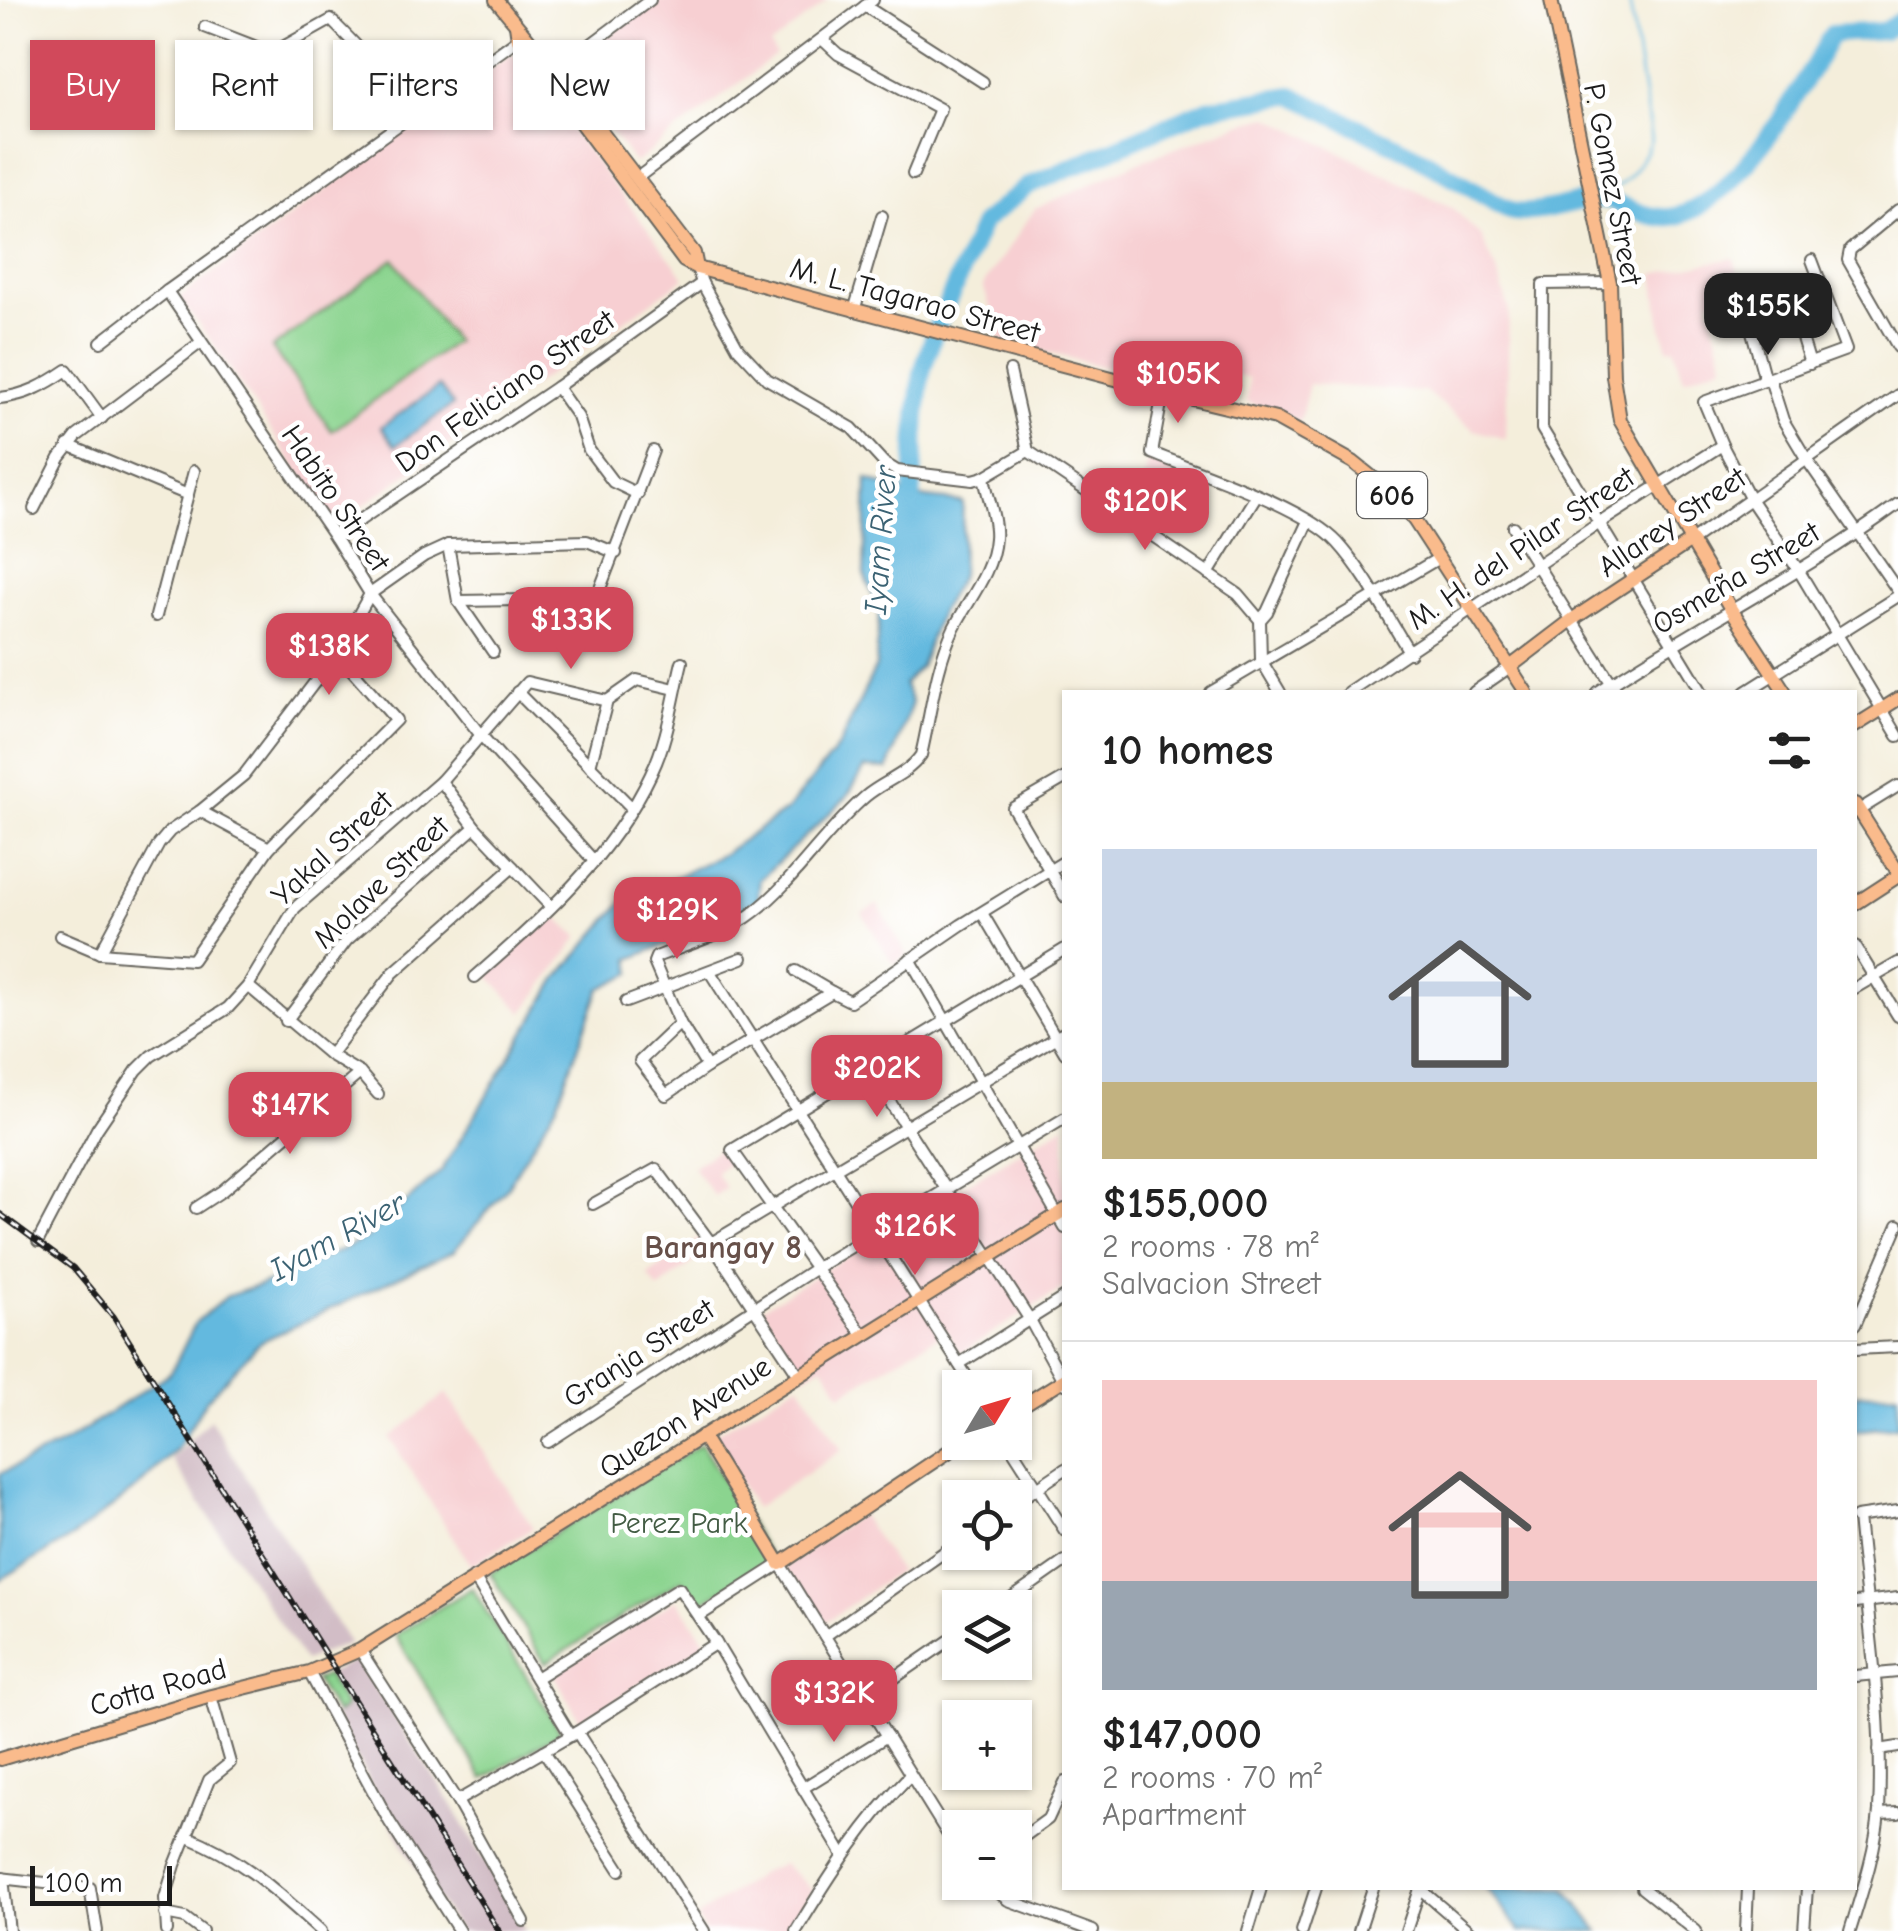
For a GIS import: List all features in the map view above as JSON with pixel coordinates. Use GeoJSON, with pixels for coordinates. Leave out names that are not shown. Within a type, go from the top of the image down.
{"type":"FeatureCollection","features":[{"type":"Feature","properties":{"kind":"main road","name":"M. L. Tagarao Street"},"geometry":{"type":"LineString","coordinates":[[496,0],[525,40]]}},
{"type":"Feature","properties":{"kind":"main road","name":"P. Gomez Street"},"geometry":{"type":"LineString","coordinates":[[1551,0],[1610,283],[1620,420],[1731,609],[1784,690]]}},
{"type":"Feature","properties":{"kind":"main road","name":"M. L. Tagarao Street"},"geometry":{"type":"LineString","coordinates":[[590,130],[684,261],[697,268],[1276,419],[1353,462],[1388,490],[1414,520],[1525,690]]}},
{"type":"Feature","properties":{"kind":"main road","name":"M. L. Tagarao Street"},"geometry":{"type":"LineString","coordinates":[[598,130],[694,252],[697,268]]}},
{"type":"Feature","properties":{"kind":"main road","name":"Allarey Street"},"geometry":{"type":"LineString","coordinates":[[1510,667],[1573,619],[1691,541]]}},
{"type":"Feature","properties":{"kind":"main road"},"geometry":{"type":"LineString","coordinates":[[1857,725],[1898,699]]}},
{"type":"Feature","properties":{"kind":"main road"},"geometry":{"type":"LineString","coordinates":[[1857,811],[1898,874],[1857,903]]}},
{"type":"Feature","properties":{"kind":"main road","name":"Quezon Avenue"},"geometry":{"type":"LineString","coordinates":[[330,1663],[360,1650],[1061,1212]]}},
{"type":"Feature","properties":{"kind":"main road"},"geometry":{"type":"LineString","coordinates":[[1032,1400],[1062,1382]]}},
{"type":"Feature","properties":{"kind":"main road"},"geometry":{"type":"LineString","coordinates":[[702,1436],[780,1564],[942,1457]]}},
{"type":"Feature","properties":{"kind":"main road","name":"Cotta Road"},"geometry":{"type":"LineString","coordinates":[[0,1759],[212,1696],[310,1672],[330,1663]]}},
{"type":"Feature","properties":{"kind":"street"},"geometry":{"type":"LineString","coordinates":[[596,40],[648,1]]}},
{"type":"Feature","properties":{"kind":"street"},"geometry":{"type":"LineString","coordinates":[[638,178],[869,3],[983,82]]}},
{"type":"Feature","properties":{"kind":"street"},"geometry":{"type":"LineString","coordinates":[[205,27],[272,53],[331,20],[350,40]]}},
{"type":"Feature","properties":{"kind":"street"},"geometry":{"type":"LineString","coordinates":[[493,53],[520,33]]}},
{"type":"Feature","properties":{"kind":"street"},"geometry":{"type":"LineString","coordinates":[[823,40],[838,54],[940,108],[912,174]]}},
{"type":"Feature","properties":{"kind":"street"},"geometry":{"type":"LineString","coordinates":[[101,342],[391,130]]}},
{"type":"Feature","properties":{"kind":"street"},"geometry":{"type":"LineString","coordinates":[[1898,210],[1850,250],[1848,260],[1898,347]]}},
{"type":"Feature","properties":{"kind":"street"},"geometry":{"type":"LineString","coordinates":[[854,311],[882,216]]}},
{"type":"Feature","properties":{"kind":"street"},"geometry":{"type":"LineString","coordinates":[[1812,260],[1846,350],[1704,402],[1751,500],[1838,633],[1898,736]]}},
{"type":"Feature","properties":{"kind":"street"},"geometry":{"type":"LineString","coordinates":[[697,268],[738,348],[767,379],[852,428],[884,463],[902,473],[944,479],[984,478],[1028,451]]}},
{"type":"Feature","properties":{"kind":"street"},"geometry":{"type":"LineString","coordinates":[[1610,283],[1543,284],[1542,429],[1701,690]]}},
{"type":"Feature","properties":{"kind":"street","name":"Don Feliciano Street"},"geometry":{"type":"LineString","coordinates":[[336,537],[702,284]]}},
{"type":"Feature","properties":{"kind":"street"},"geometry":{"type":"LineString","coordinates":[[1740,287],[1783,420],[1898,593],[1749,690]]}},
{"type":"Feature","properties":{"kind":"street","name":"Habito Street"},"geometry":{"type":"LineString","coordinates":[[167,291],[336,537],[370,594],[480,733],[594,861]]}},
{"type":"Feature","properties":{"kind":"street"},"geometry":{"type":"LineString","coordinates":[[1791,302],[1810,364]]}},
{"type":"Feature","properties":{"kind":"street"},"geometry":{"type":"LineString","coordinates":[[34,508],[68,446],[200,343]]}},
{"type":"Feature","properties":{"kind":"street"},"geometry":{"type":"LineString","coordinates":[[0,398],[22,396],[67,370],[102,418]]}},
{"type":"Feature","properties":{"kind":"street"},"geometry":{"type":"LineString","coordinates":[[1010,371],[1028,451],[1238,594],[1260,620],[1261,660],[1279,690]]}},
{"type":"Feature","properties":{"kind":"street"},"geometry":{"type":"LineString","coordinates":[[557,387],[578,417],[589,450],[613,482],[638,494]]}},
{"type":"Feature","properties":{"kind":"street"},"geometry":{"type":"LineString","coordinates":[[1163,392],[1152,453],[1309,521],[1338,544],[1410,653]]}},
{"type":"Feature","properties":{"kind":"street","name":"Allarey Street"},"geometry":{"type":"LineString","coordinates":[[1691,541],[1898,395]]}},
{"type":"Feature","properties":{"kind":"street","name":"M. H. del Pilar Street"},"geometry":{"type":"LineString","coordinates":[[1351,690],[1722,445]]}},
{"type":"Feature","properties":{"kind":"street"},"geometry":{"type":"LineString","coordinates":[[68,446],[188,495]]}},
{"type":"Feature","properties":{"kind":"street"},"geometry":{"type":"LineString","coordinates":[[458,601],[596,599],[653,452]]}},
{"type":"Feature","properties":{"kind":"street"},"geometry":{"type":"LineString","coordinates":[[156,616],[194,471]]}},
{"type":"Feature","properties":{"kind":"street"},"geometry":{"type":"LineString","coordinates":[[707,1067],[680,1023],[654,962],[656,957],[751,915],[866,796],[912,767],[921,755],[941,664],[955,626],[984,574],[996,537],[984,478]]}},
{"type":"Feature","properties":{"kind":"street"},"geometry":{"type":"LineString","coordinates":[[1208,574],[1256,496]]}},
{"type":"Feature","properties":{"kind":"street","name":"Osmeña Street"},"geometry":{"type":"LineString","coordinates":[[1615,688],[1673,646],[1799,571],[1898,504]]}},
{"type":"Feature","properties":{"kind":"street"},"geometry":{"type":"LineString","coordinates":[[1260,620],[1309,521]]}},
{"type":"Feature","properties":{"kind":"street"},"geometry":{"type":"LineString","coordinates":[[1513,526],[1615,688]]}},
{"type":"Feature","properties":{"kind":"street"},"geometry":{"type":"LineString","coordinates":[[100,952],[158,844],[170,830],[244,775],[337,653],[370,594],[424,556],[448,545],[587,541],[616,553]]}},
{"type":"Feature","properties":{"kind":"street"},"geometry":{"type":"LineString","coordinates":[[448,545],[458,601],[493,652]]}},
{"type":"Feature","properties":{"kind":"street"},"geometry":{"type":"LineString","coordinates":[[1214,690],[1439,558]]}},
{"type":"Feature","properties":{"kind":"street"},"geometry":{"type":"LineString","coordinates":[[60,936],[100,952],[192,960],[269,848],[396,720],[337,653]]}},
{"type":"Feature","properties":{"kind":"street"},"geometry":{"type":"LineString","coordinates":[[475,977],[594,861],[632,808],[653,771],[682,662]]}},
{"type":"Feature","properties":{"kind":"street","name":"Allarey Street"},"geometry":{"type":"LineString","coordinates":[[1477,690],[1510,667]]}},
{"type":"Feature","properties":{"kind":"street"},"geometry":{"type":"LineString","coordinates":[[590,766],[607,701],[637,680],[676,689]]}},
{"type":"Feature","properties":{"kind":"street","name":"Yakal Street"},"geometry":{"type":"LineString","coordinates":[[38,1241],[121,1089],[151,1056],[228,1008],[248,986],[295,908],[441,782],[527,682],[607,701]]}},
{"type":"Feature","properties":{"kind":"street"},"geometry":{"type":"LineString","coordinates":[[518,692],[632,808]]}},
{"type":"Feature","properties":{"kind":"street"},"geometry":{"type":"LineString","coordinates":[[1062,780],[1014,808],[1062,892]]}},
{"type":"Feature","properties":{"kind":"street"},"geometry":{"type":"LineString","coordinates":[[441,782],[475,827],[550,907]]}},
{"type":"Feature","properties":{"kind":"street"},"geometry":{"type":"LineString","coordinates":[[1857,808],[1898,786]]}},
{"type":"Feature","properties":{"kind":"street"},"geometry":{"type":"LineString","coordinates":[[200,811],[269,848]]}},
{"type":"Feature","properties":{"kind":"street","name":"Molave Street"},"geometry":{"type":"LineString","coordinates":[[286,1021],[347,940],[475,827]]}},
{"type":"Feature","properties":{"kind":"street"},"geometry":{"type":"LineString","coordinates":[[796,971],[850,1001],[1062,863]]}},
{"type":"Feature","properties":{"kind":"street"},"geometry":{"type":"LineString","coordinates":[[330,1054],[393,973],[512,867]]}},
{"type":"Feature","properties":{"kind":"street"},"geometry":{"type":"LineString","coordinates":[[710,1243],[1060,1035],[982,913]]}},
{"type":"Feature","properties":{"kind":"street"},"geometry":{"type":"LineString","coordinates":[[1857,949],[1898,1016]]}},
{"type":"Feature","properties":{"kind":"street"},"geometry":{"type":"LineString","coordinates":[[863,1335],[732,1150],[944,1019],[1062,952]]}},
{"type":"Feature","properties":{"kind":"street"},"geometry":{"type":"LineString","coordinates":[[626,1002],[742,958]]}},
{"type":"Feature","properties":{"kind":"street"},"geometry":{"type":"LineString","coordinates":[[910,960],[1017,1146],[1061,1212]]}},
{"type":"Feature","properties":{"kind":"street"},"geometry":{"type":"LineString","coordinates":[[1857,987],[1898,963]]}},
{"type":"Feature","properties":{"kind":"street"},"geometry":{"type":"LineString","coordinates":[[710,972],[963,1370]]}},
{"type":"Feature","properties":{"kind":"street"},"geometry":{"type":"LineString","coordinates":[[248,986],[286,1021],[360,1072],[378,1094]]}},
{"type":"Feature","properties":{"kind":"street"},"geometry":{"type":"LineString","coordinates":[[680,1023],[640,1061],[666,1096],[832,992]]}},
{"type":"Feature","properties":{"kind":"street"},"geometry":{"type":"LineString","coordinates":[[867,1066],[1030,1320],[1062,1377]]}},
{"type":"Feature","properties":{"kind":"street"},"geometry":{"type":"LineString","coordinates":[[196,1208],[222,1191],[360,1072]]}},
{"type":"Feature","properties":{"kind":"street","name":"Granja Street"},"geometry":{"type":"LineString","coordinates":[[548,1442],[752,1308],[1062,1120]]}},
{"type":"Feature","properties":{"kind":"street"},"geometry":{"type":"LineString","coordinates":[[593,1204],[656,1169],[798,1374]]}},
{"type":"Feature","properties":{"kind":"street"},"geometry":{"type":"LineString","coordinates":[[1857,1320],[1898,1225]]}},
{"type":"Feature","properties":{"kind":"street"},"geometry":{"type":"LineString","coordinates":[[959,1364],[1062,1299]]}},
{"type":"Feature","properties":{"kind":"street"},"geometry":{"type":"LineString","coordinates":[[1857,1349],[1898,1347]]}},
{"type":"Feature","properties":{"kind":"street"},"geometry":{"type":"LineString","coordinates":[[1020,1460],[1062,1526]]}},
{"type":"Feature","properties":{"kind":"street"},"geometry":{"type":"LineString","coordinates":[[1032,1491],[1062,1471]]}},
{"type":"Feature","properties":{"kind":"street"},"geometry":{"type":"LineString","coordinates":[[1850,1931],[1866,1879],[1878,1814],[1880,1750],[1875,1674],[1861,1603],[1857,1517],[1898,1511]]}},
{"type":"Feature","properties":{"kind":"street"},"geometry":{"type":"LineString","coordinates":[[826,1636],[942,1554]]}},
{"type":"Feature","properties":{"kind":"street"},"geometry":{"type":"LineString","coordinates":[[1024,1590],[1062,1563]]}},
{"type":"Feature","properties":{"kind":"street"},"geometry":{"type":"LineString","coordinates":[[699,1616],[780,1564],[942,1826]]}},
{"type":"Feature","properties":{"kind":"street"},"geometry":{"type":"LineString","coordinates":[[474,1577],[536,1678],[704,1931]]}},
{"type":"Feature","properties":{"kind":"street"},"geometry":{"type":"LineString","coordinates":[[536,1678],[679,1588],[843,1855]]}},
{"type":"Feature","properties":{"kind":"street"},"geometry":{"type":"LineString","coordinates":[[1861,1603],[1898,1598]]}},
{"type":"Feature","properties":{"kind":"street"},"geometry":{"type":"LineString","coordinates":[[458,1802],[716,1643]]}},
{"type":"Feature","properties":{"kind":"street"},"geometry":{"type":"LineString","coordinates":[[864,1699],[942,1645]]}},
{"type":"Feature","properties":{"kind":"street"},"geometry":{"type":"LineString","coordinates":[[360,1650],[458,1802],[524,1921]]}},
{"type":"Feature","properties":{"kind":"street"},"geometry":{"type":"LineString","coordinates":[[310,1672],[389,1822],[459,1931]]}},
{"type":"Feature","properties":{"kind":"street"},"geometry":{"type":"LineString","coordinates":[[1857,1676],[1898,1672]]}},
{"type":"Feature","properties":{"kind":"street"},"geometry":{"type":"LineString","coordinates":[[167,1931],[165,1898],[186,1836],[209,1780],[230,1763],[212,1696]]}},
{"type":"Feature","properties":{"kind":"street"},"geometry":{"type":"LineString","coordinates":[[802,1788],[887,1736]]}},
{"type":"Feature","properties":{"kind":"street"},"geometry":{"type":"LineString","coordinates":[[1880,1750],[1898,1747]]}},
{"type":"Feature","properties":{"kind":"street"},"geometry":{"type":"LineString","coordinates":[[544,1751],[620,1870]]}},
{"type":"Feature","properties":{"kind":"street"},"geometry":{"type":"LineString","coordinates":[[796,1931],[843,1855],[876,1810],[910,1775]]}},
{"type":"Feature","properties":{"kind":"street"},"geometry":{"type":"LineString","coordinates":[[1032,1831],[1048,1820],[1062,1789]]}},
{"type":"Feature","properties":{"kind":"street"},"geometry":{"type":"LineString","coordinates":[[1878,1814],[1898,1813]]}},
{"type":"Feature","properties":{"kind":"street"},"geometry":{"type":"LineString","coordinates":[[186,1836],[250,1868],[321,1931]]}},
{"type":"Feature","properties":{"kind":"street"},"geometry":{"type":"LineString","coordinates":[[9,1931],[2,1878],[90,1888],[96,1931]]}},
{"type":"Feature","properties":{"kind":"street"},"geometry":{"type":"LineString","coordinates":[[1248,1931],[1260,1890]]}},
{"type":"Feature","properties":{"kind":"street"},"geometry":{"type":"LineString","coordinates":[[1302,1931],[1315,1890]]}},
{"type":"Feature","properties":{"kind":"street"},"geometry":{"type":"LineString","coordinates":[[1359,1931],[1372,1890]]}},
{"type":"Feature","properties":{"kind":"street"},"geometry":{"type":"LineString","coordinates":[[1406,1931],[1419,1890]]}},
{"type":"Feature","properties":{"kind":"street"},"geometry":{"type":"LineString","coordinates":[[1422,1890],[1470,1931]]}},
{"type":"Feature","properties":{"kind":"street"},"geometry":{"type":"LineString","coordinates":[[1649,1890],[1696,1931]]}},
{"type":"Feature","properties":{"kind":"street"},"geometry":{"type":"LineString","coordinates":[[1746,1931],[1748,1890]]}},
{"type":"Feature","properties":{"kind":"street"},"geometry":{"type":"LineString","coordinates":[[1804,1931],[1807,1890]]}},
{"type":"Feature","properties":{"kind":"street"},"geometry":{"type":"LineString","coordinates":[[1008,1900],[1093,1931]]}},
{"type":"Feature","properties":{"kind":"street"},"geometry":{"type":"LineString","coordinates":[[165,1914],[186,1918],[202,1931]]}},
{"type":"Feature","properties":{"kind":"street"},"geometry":{"type":"LineString","coordinates":[[1452,1931],[1456,1918]]}},
{"type":"Feature","properties":{"kind":"street"},"geometry":{"type":"LineString","coordinates":[[1058,1931],[1062,1919]]}},
{"type":"Feature","properties":{"kind":"shaded area"},"geometry":{"type":"Polygon","coordinates":[[[655,0],[828,0],[770,46],[776,55],[635,163],[609,130],[645,130],[645,40],[602,40],[655,0]]]}},
{"type":"Feature","properties":{"kind":"shaded area"},"geometry":{"type":"Polygon","coordinates":[[[513,54],[513,130],[571,130],[685,278],[334,526],[179,298],[407,130],[493,130],[493,67],[513,54]]]}},
{"type":"Feature","properties":{"kind":"shaded area"},"geometry":{"type":"Polygon","coordinates":[[[1269,117],[1453,208],[1481,236],[1509,309],[1506,439],[1474,430],[1426,392],[1309,384],[1300,421],[1247,402],[1249,378],[1185,370],[1180,383],[1153,380],[1000,340],[983,285],[1035,209],[1131,165],[1269,117]]]}},
{"type":"Feature","properties":{"kind":"shaded area"},"geometry":{"type":"Polygon","coordinates":[[[1734,258],[1743,291],[1709,301],[1724,364],[1684,379],[1674,347],[1668,349],[1654,274],[1734,258]]]}},
{"type":"Feature","properties":{"kind":"shaded area"},"geometry":{"type":"Polygon","coordinates":[[[1150,458],[1207,484],[1187,521],[1135,508],[1150,458]]]}},
{"type":"Feature","properties":{"kind":"shaded area"},"geometry":{"type":"Polygon","coordinates":[[[878,904],[907,955],[893,964],[862,913],[878,904]]]}},
{"type":"Feature","properties":{"kind":"shaded area"},"geometry":{"type":"Polygon","coordinates":[[[552,912],[579,937],[523,1013],[487,974],[552,912]]]}},
{"type":"Feature","properties":{"kind":"shaded area"},"geometry":{"type":"Polygon","coordinates":[[[1062,1127],[1062,1289],[961,1353],[946,1331],[841,1394],[823,1365],[803,1377],[762,1308],[1062,1127]]]}},
{"type":"Feature","properties":{"kind":"shaded area"},"geometry":{"type":"Polygon","coordinates":[[[722,1146],[732,1160],[715,1172],[726,1188],[714,1196],[693,1167],[722,1146]]]}},
{"type":"Feature","properties":{"kind":"shaded area"},"geometry":{"type":"Polygon","coordinates":[[[700,1238],[709,1250],[658,1289],[648,1275],[700,1238]]]}},
{"type":"Feature","properties":{"kind":"shaded area"},"geometry":{"type":"Polygon","coordinates":[[[799,1383],[842,1450],[755,1508],[712,1436],[799,1383]]]}},
{"type":"Feature","properties":{"kind":"shaded area"},"geometry":{"type":"Polygon","coordinates":[[[446,1393],[533,1528],[471,1566],[390,1438],[446,1393]]]}},
{"type":"Feature","properties":{"kind":"shaded area"},"geometry":{"type":"Polygon","coordinates":[[[210,1419],[349,1643],[304,1661],[171,1459],[210,1419]]]}},
{"type":"Feature","properties":{"kind":"shaded area"},"geometry":{"type":"Polygon","coordinates":[[[860,1514],[899,1571],[824,1623],[784,1567],[860,1514]]]}},
{"type":"Feature","properties":{"kind":"shaded area"},"geometry":{"type":"Polygon","coordinates":[[[677,1599],[707,1644],[580,1721],[554,1674],[677,1599]]]}},
{"type":"Feature","properties":{"kind":"shaded area"},"geometry":{"type":"Polygon","coordinates":[[[356,1660],[451,1803],[525,1931],[459,1931],[415,1867],[315,1680],[356,1660]]]}},
{"type":"Feature","properties":{"kind":"shaded area"},"geometry":{"type":"Polygon","coordinates":[[[783,1863],[813,1890],[788,1931],[705,1931],[697,1917],[761,1873],[783,1863]]]}},
{"type":"Feature","properties":{"kind":"green space"},"geometry":{"type":"Polygon","coordinates":[[[394,259],[455,342],[332,431],[272,348],[394,259]]]}},
{"type":"Feature","properties":{"kind":"green space","name":"Perez Park"},"geometry":{"type":"Polygon","coordinates":[[[701,1444],[772,1560],[698,1605],[682,1580],[545,1663],[490,1573],[701,1444]]]}},
{"type":"Feature","properties":{"kind":"green space"},"geometry":{"type":"Polygon","coordinates":[[[472,1588],[561,1732],[483,1779],[395,1635],[472,1588]]]}},
{"type":"Feature","properties":{"kind":"green space"},"geometry":{"type":"Polygon","coordinates":[[[327,1675],[345,1707],[336,1714],[315,1680],[327,1675]]]}},
{"type":"Feature","properties":{"kind":"water"},"geometry":{"type":"Polygon","coordinates":[[[439,386],[453,405],[395,446],[381,427],[439,386]]]}},
{"type":"Feature","properties":{"kind":"water"},"geometry":{"type":"Polygon","coordinates":[[[867,479],[911,496],[963,502],[961,575],[940,612],[920,667],[904,684],[912,703],[888,769],[865,768],[846,798],[760,879],[758,899],[722,921],[630,959],[632,973],[600,989],[557,1104],[506,1189],[454,1251],[260,1342],[206,1400],[177,1449],[138,1487],[77,1534],[0,1580],[0,1474],[67,1441],[171,1372],[196,1322],[227,1296],[276,1280],[367,1238],[442,1170],[557,979],[622,903],[723,854],[787,810],[839,746],[876,666],[879,612],[864,574],[867,479]]]}},
{"type":"Feature","properties":{"kind":"water"},"geometry":{"type":"Polygon","coordinates":[[[1898,1393],[1898,1426],[1857,1431],[1857,1394],[1898,1393]]]}},
{"type":"Feature","properties":{"kind":"water"},"geometry":{"type":"Polygon","coordinates":[[[1488,1890],[1567,1890],[1599,1931],[1520,1931],[1488,1890]]]}},
{"type":"Feature","properties":{"kind":"waterway"},"geometry":{"type":"LineString","coordinates":[[1600,199],[1631,174],[1651,140],[1629,0]]}},
{"type":"Feature","properties":{"kind":"waterway","name":"Iyam River"},"geometry":{"type":"LineString","coordinates":[[911,516],[922,372],[935,331],[983,222],[1028,186],[1208,108],[1292,95],[1415,155],[1513,212],[1604,200],[1649,215],[1669,217],[1693,210],[1741,170],[1785,113],[1832,34],[1884,31],[1898,22]]}},
{"type":"Feature","properties":{"kind":"railway"},"geometry":{"type":"LineString","coordinates":[[0,1214],[73,1268],[114,1317],[499,1931]]}},
{"type":"Feature","properties":{"kind":"district","name":"Barangay 8"},"geometry":{"type":"Point","coordinates":[723,1247]}}]}
